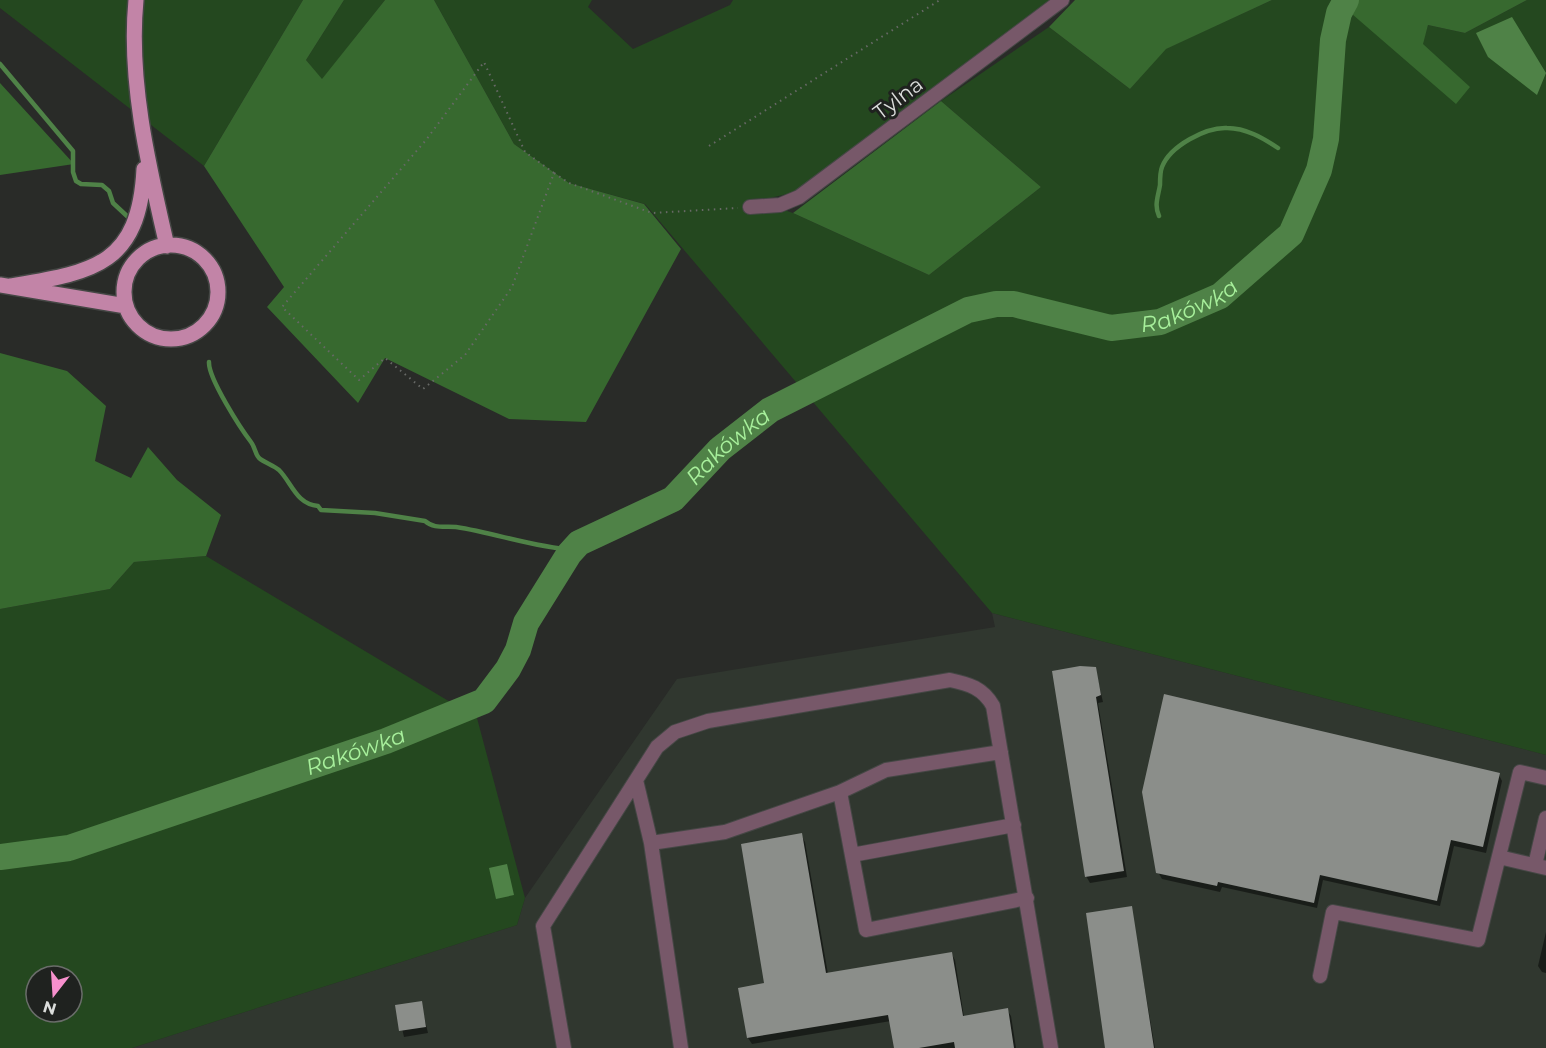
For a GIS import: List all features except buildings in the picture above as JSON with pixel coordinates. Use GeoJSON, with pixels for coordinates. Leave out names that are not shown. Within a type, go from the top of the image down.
{"type":"FeatureCollection","features":[{"type":"Feature","properties":{"kind":"main road"},"geometry":{"type":"LineString","coordinates":[[136,0],[136,59],[145,148],[167,246]]}},
{"type":"Feature","properties":{"kind":"main road"},"geometry":{"type":"LineString","coordinates":[[5,285],[83,272],[112,257],[128,237],[138,211],[143,190],[145,148]]}},
{"type":"Feature","properties":{"kind":"main road"},"geometry":{"type":"LineString","coordinates":[[167,246],[181,247],[195,252],[206,261],[217,287],[212,315],[205,324],[187,336],[166,339],[145,332],[130,316],[124,292],[132,266],[147,252],[167,246]]}},
{"type":"Feature","properties":{"kind":"main road"},"geometry":{"type":"LineString","coordinates":[[5,285],[126,306]]}},
{"type":"Feature","properties":{"kind":"street","name":"Tylna"},"geometry":{"type":"LineString","coordinates":[[750,207],[780,205],[799,197],[1062,0]]}},
{"type":"Feature","properties":{"kind":"street"},"geometry":{"type":"LineString","coordinates":[[564,1048],[543,926],[657,747],[675,732],[708,721],[950,680],[970,684],[987,695],[993,706],[1051,1048]]}},
{"type":"Feature","properties":{"kind":"street"},"geometry":{"type":"LineString","coordinates":[[651,843],[725,832],[840,792],[886,770],[1001,752]]}},
{"type":"Feature","properties":{"kind":"street"},"geometry":{"type":"LineString","coordinates":[[1320,976],[1333,912],[1478,940],[1520,772],[1546,778]]}},
{"type":"Feature","properties":{"kind":"street"},"geometry":{"type":"LineString","coordinates":[[636,780],[651,843],[681,1048]]}},
{"type":"Feature","properties":{"kind":"street"},"geometry":{"type":"LineString","coordinates":[[840,792],[866,930],[1027,898]]}},
{"type":"Feature","properties":{"kind":"street"},"geometry":{"type":"LineString","coordinates":[[1499,857],[1541,866],[1546,818]]}},
{"type":"Feature","properties":{"kind":"street"},"geometry":{"type":"LineString","coordinates":[[852,855],[1014,825]]}},
{"type":"Feature","properties":{"kind":"path"},"geometry":{"type":"LineString","coordinates":[[709,146],[940,0]]}},
{"type":"Feature","properties":{"kind":"path"},"geometry":{"type":"LineString","coordinates":[[554,173],[512,287],[465,355],[423,389],[385,358],[359,380],[282,307],[426,140],[484,62],[525,152],[568,183],[652,213],[750,207]]}},
{"type":"Feature","properties":{"kind":"shaded area"},"geometry":{"type":"Polygon","coordinates":[[[0,0],[303,0],[204,166],[0,8],[0,0]]]}},
{"type":"Feature","properties":{"kind":"shaded area"},"geometry":{"type":"Polygon","coordinates":[[[303,0],[344,0],[306,60],[322,79],[385,0],[434,0],[514,144],[569,183],[644,204],[681,249],[586,422],[509,419],[385,358],[358,403],[267,307],[284,287],[204,166],[303,0]]]}},
{"type":"Feature","properties":{"kind":"shaded area"},"geometry":{"type":"Polygon","coordinates":[[[344,0],[385,0],[322,80],[306,60],[344,0]]]}},
{"type":"Feature","properties":{"kind":"shaded area"},"geometry":{"type":"Polygon","coordinates":[[[434,0],[592,0],[588,7],[633,49],[730,5],[733,0],[1051,0],[800,191],[770,198],[752,199],[793,213],[929,275],[1041,187],[941,101],[1049,27],[1130,89],[1165,49],[1272,0],[1348,0],[1352,14],[1469,87],[1422,44],[1428,25],[1465,33],[1527,0],[1546,0],[1546,755],[992,613],[645,204],[569,183],[514,144],[434,0]]]}},
{"type":"Feature","properties":{"kind":"shaded area"},"geometry":{"type":"Polygon","coordinates":[[[1075,0],[1272,0],[1166,49],[1130,89],[1049,27],[1075,0]]]}},
{"type":"Feature","properties":{"kind":"shaded area"},"geometry":{"type":"Polygon","coordinates":[[[1348,0],[1527,0],[1465,33],[1428,25],[1423,44],[1470,87],[1456,104],[1352,14],[1348,0]]]}},
{"type":"Feature","properties":{"kind":"shaded area"},"geometry":{"type":"Polygon","coordinates":[[[1512,17],[1546,73],[1537,95],[1488,57],[1476,33],[1512,17]]]}},
{"type":"Feature","properties":{"kind":"shaded area"},"geometry":{"type":"Polygon","coordinates":[[[0,83],[74,164],[0,175],[0,83]]]}},
{"type":"Feature","properties":{"kind":"shaded area"},"geometry":{"type":"Polygon","coordinates":[[[941,101],[1041,187],[929,275],[793,213],[941,101]]]}},
{"type":"Feature","properties":{"kind":"shaded area"},"geometry":{"type":"Polygon","coordinates":[[[0,353],[67,371],[106,406],[95,461],[131,478],[148,447],[177,480],[221,515],[206,556],[134,562],[110,589],[0,609],[0,353]]]}},
{"type":"Feature","properties":{"kind":"shaded area"},"geometry":{"type":"Polygon","coordinates":[[[206,556],[477,718],[525,898],[517,925],[132,1048],[0,1048],[0,609],[110,589],[134,562],[206,556]]]}},
{"type":"Feature","properties":{"kind":"shaded area"},"geometry":{"type":"Polygon","coordinates":[[[992,613],[1546,755],[1546,1048],[132,1048],[517,925],[525,898],[677,679],[995,627],[992,613]]]}},
{"type":"Feature","properties":{"kind":"shaded area"},"geometry":{"type":"Polygon","coordinates":[[[507,864],[514,895],[496,899],[489,868],[507,864]]]}},
{"type":"Feature","properties":{"kind":"waterway","name":"Rakówka"},"geometry":{"type":"LineString","coordinates":[[0,857],[69,848],[386,741],[484,701],[508,669],[518,650],[526,623],[569,554],[579,543],[673,499],[720,449],[770,410],[968,310],[996,304],[1014,304],[1111,328],[1160,322],[1220,296],[1291,234],[1319,170],[1326,139],[1333,40],[1339,13],[1346,0]]}},
{"type":"Feature","properties":{"kind":"waterway"},"geometry":{"type":"LineString","coordinates":[[0,64],[73,151],[73,172],[76,181],[81,184],[102,185],[109,191],[113,203],[128,217]]}},
{"type":"Feature","properties":{"kind":"waterway"},"geometry":{"type":"LineString","coordinates":[[1159,216],[1157,205],[1162,167],[1166,159],[1190,139],[1209,131],[1234,128],[1254,134],[1278,148]]}},
{"type":"Feature","properties":{"kind":"waterway"},"geometry":{"type":"LineString","coordinates":[[209,362],[219,391],[261,460],[279,470],[299,497],[318,506],[321,510],[375,513],[573,550]]}}]}
